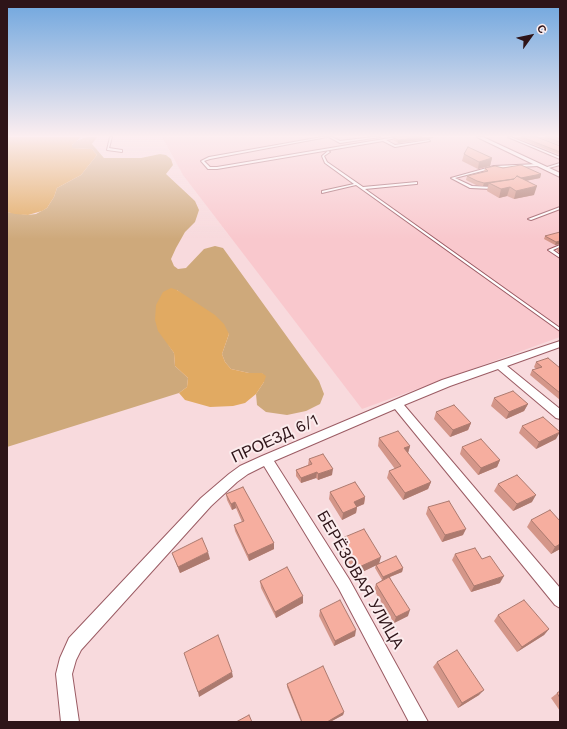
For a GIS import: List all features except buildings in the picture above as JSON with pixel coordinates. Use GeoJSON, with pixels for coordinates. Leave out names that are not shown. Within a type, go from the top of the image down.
{"type":"FeatureCollection","features":[{"type":"Feature","properties":{"kind":"street"},"geometry":{"type":"LineString","coordinates":[[551,171],[560,176]]}},
{"type":"Feature","properties":{"kind":"street","name":"ПРОЕЗД 6/1"},"geometry":{"type":"LineString","coordinates":[[70,722],[64,674],[68,658],[75,644],[206,502],[233,478],[244,470],[266,459],[446,383],[560,344]]}},
{"type":"Feature","properties":{"kind":"street"},"geometry":{"type":"LineString","coordinates":[[499,364],[560,415]]}},
{"type":"Feature","properties":{"kind":"street"},"geometry":{"type":"LineString","coordinates":[[396,404],[560,600]]}},
{"type":"Feature","properties":{"kind":"street","name":"БЕРЁЗОВАЯ УЛИЦА"},"geometry":{"type":"LineString","coordinates":[[266,459],[344,584],[419,722]]}},
{"type":"Feature","properties":{"kind":"lane"},"geometry":{"type":"LineString","coordinates":[[339,171],[560,330]]}},
{"type":"Feature","properties":{"kind":"lane"},"geometry":{"type":"LineString","coordinates":[[479,171],[452,178],[471,188],[488,189],[500,187]]}},
{"type":"Feature","properties":{"kind":"lane"},"geometry":{"type":"LineString","coordinates":[[362,188],[416,183]]}},
{"type":"Feature","properties":{"kind":"lane"},"geometry":{"type":"LineString","coordinates":[[323,192],[357,184]]}},
{"type":"Feature","properties":{"kind":"lane"},"geometry":{"type":"LineString","coordinates":[[530,219],[560,208]]}},
{"type":"Feature","properties":{"kind":"lane"},"geometry":{"type":"LineString","coordinates":[[560,246],[550,250],[560,257]]}},
{"type":"Feature","properties":{"kind":"shaded area"},"geometry":{"type":"Polygon","coordinates":[[[7,171],[84,171],[81,175],[57,188],[54,197],[47,208],[42,211],[28,215],[7,212],[7,171]]]}},
{"type":"Feature","properties":{"kind":"shaded area"},"geometry":{"type":"Polygon","coordinates":[[[84,171],[168,171],[166,174],[195,201],[199,210],[195,222],[185,232],[171,259],[174,266],[178,269],[186,268],[204,249],[215,246],[223,248],[319,381],[324,394],[320,404],[306,411],[287,415],[266,412],[257,405],[256,394],[264,382],[262,373],[249,373],[231,369],[225,362],[222,354],[229,334],[177,290],[168,344],[174,353],[175,366],[188,378],[187,387],[179,393],[7,447],[7,212],[28,215],[36,214],[47,208],[54,197],[57,188],[81,175],[84,171]]]}},
{"type":"Feature","properties":{"kind":"shaded area"},"geometry":{"type":"Polygon","coordinates":[[[181,171],[560,171],[560,337],[362,409],[181,171]]]}},
{"type":"Feature","properties":{"kind":"shaded area"},"geometry":{"type":"Polygon","coordinates":[[[171,288],[177,290],[215,315],[224,324],[229,334],[222,354],[225,362],[231,369],[249,373],[262,373],[266,376],[256,394],[245,403],[233,406],[210,407],[185,400],[179,393],[187,387],[188,378],[175,366],[174,353],[158,331],[155,320],[156,305],[163,292],[171,288]]]}}]}
